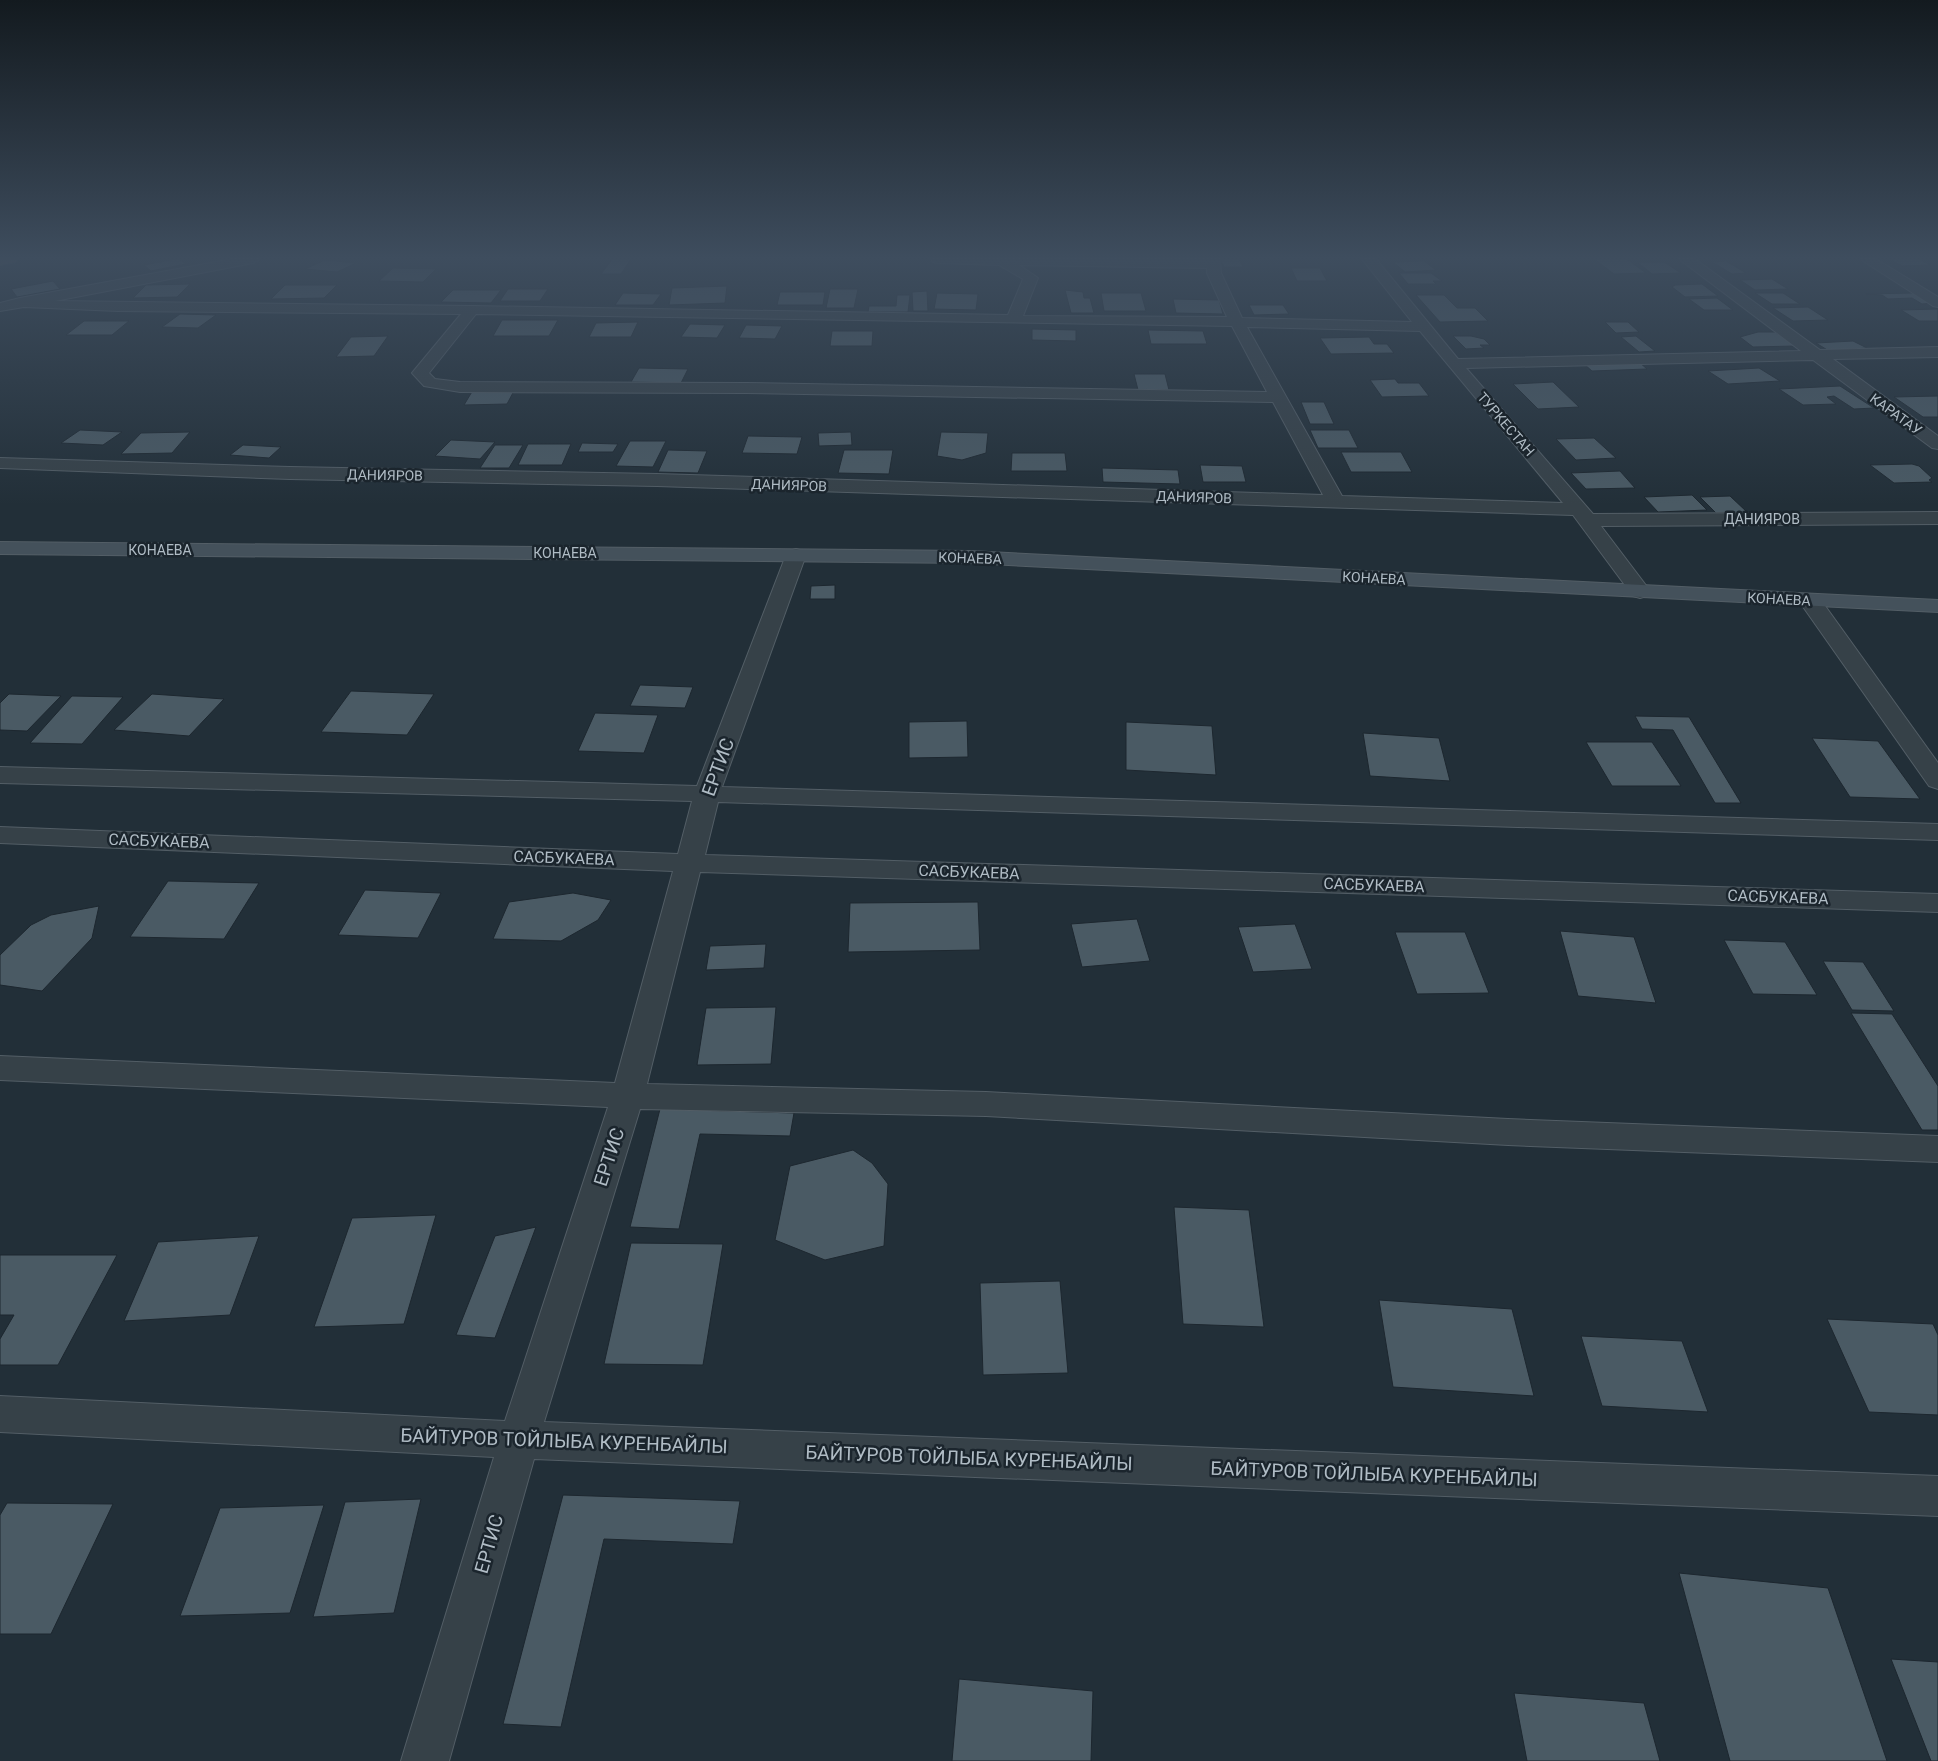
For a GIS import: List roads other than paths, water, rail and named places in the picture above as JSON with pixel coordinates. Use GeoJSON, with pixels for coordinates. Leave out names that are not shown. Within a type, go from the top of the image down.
{"type":"FeatureCollection","features":[{"type":"Feature","properties":{"kind":"main road","name":"КОНАЕВА"},"geometry":{"type":"LineString","coordinates":[[0,548],[969,558],[1938,606]]}},
{"type":"Feature","properties":{"kind":"street"},"geometry":{"type":"LineString","coordinates":[[446,341],[420,373],[430,383],[460,386],[765,388],[1278,397]]}},
{"type":"Feature","properties":{"kind":"street"},"geometry":{"type":"LineString","coordinates":[[1247,341],[1336,502]]}},
{"type":"Feature","properties":{"kind":"street","name":"ТУРКЕСТАН"},"geometry":{"type":"LineString","coordinates":[[1435,341],[1583,514],[1640,592]]}},
{"type":"Feature","properties":{"kind":"street","name":"КАРАТАУ"},"geometry":{"type":"LineString","coordinates":[[1797,341],[1938,444]]}},
{"type":"Feature","properties":{"kind":"street"},"geometry":{"type":"LineString","coordinates":[[1454,364],[1938,352]]}},
{"type":"Feature","properties":{"kind":"street","name":"ДАНИЯРОВ"},"geometry":{"type":"LineString","coordinates":[[0,463],[290,473],[657,480],[1336,502],[1583,514],[1938,518]]}},
{"type":"Feature","properties":{"kind":"street","name":"ЕРТИС"},"geometry":{"type":"LineString","coordinates":[[425,1761],[519,1440],[628,1096],[707,794],[796,555]]}},
{"type":"Feature","properties":{"kind":"street"},"geometry":{"type":"LineString","coordinates":[[1810,601],[1938,781]]}},
{"type":"Feature","properties":{"kind":"street"},"geometry":{"type":"LineString","coordinates":[[0,775],[707,794],[1938,832]]}},
{"type":"Feature","properties":{"kind":"street","name":"САСБУКАЕВА"},"geometry":{"type":"LineString","coordinates":[[0,835],[690,863],[1938,902]]}},
{"type":"Feature","properties":{"kind":"street"},"geometry":{"type":"LineString","coordinates":[[0,1068],[628,1096],[986,1104],[1508,1132],[1938,1148]]}},
{"type":"Feature","properties":{"kind":"street","name":"БАЙТУРОВ ТОЙЛЫБА КУРЕНБАЙЛЫ"},"geometry":{"type":"LineString","coordinates":[[0,1414],[519,1440],[1938,1496]]}}]}
